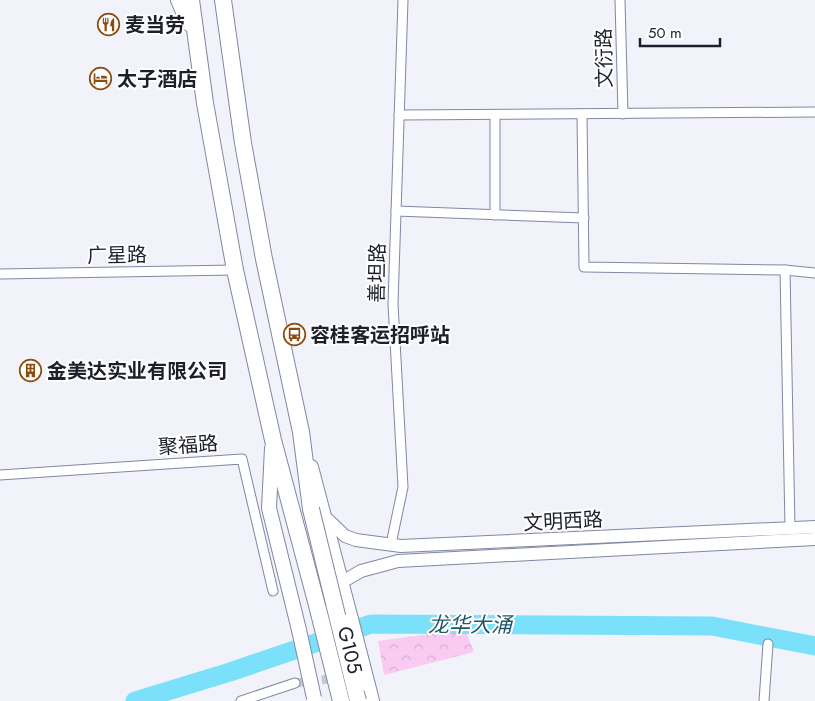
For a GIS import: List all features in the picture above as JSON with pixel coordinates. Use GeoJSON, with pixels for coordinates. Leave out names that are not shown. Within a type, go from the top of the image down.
{"type":"FeatureCollection","features":[{"type":"Feature","properties":{"kind":"highway"},"geometry":{"type":"LineString","coordinates":[[179,0],[195,37]]}},
{"type":"Feature","properties":{"kind":"highway"},"geometry":{"type":"LineString","coordinates":[[191,0],[195,37]]}},
{"type":"Feature","properties":{"kind":"highway","name":"G105"},"geometry":{"type":"LineString","coordinates":[[223,0],[264,259],[358,701]]}},
{"type":"Feature","properties":{"kind":"highway"},"geometry":{"type":"LineString","coordinates":[[228,37],[234,0]]}},
{"type":"Feature","properties":{"kind":"highway","name":"G105"},"geometry":{"type":"LineString","coordinates":[[195,37],[235,270],[273,440],[341,701]]}},
{"type":"Feature","properties":{"kind":"main road"},"geometry":{"type":"LineString","coordinates":[[273,440],[269,508],[315,699]]}},
{"type":"Feature","properties":{"kind":"main road"},"geometry":{"type":"LineString","coordinates":[[317,512],[342,582],[372,701]]}},
{"type":"Feature","properties":{"kind":"street","name":"善坦路"},"geometry":{"type":"LineString","coordinates":[[391,544],[403,487],[393,304],[404,0]]}},
{"type":"Feature","properties":{"kind":"street","name":"文衍路"},"geometry":{"type":"LineString","coordinates":[[620,0],[622,114]]}},
{"type":"Feature","properties":{"kind":"street"},"geometry":{"type":"LineString","coordinates":[[399,115],[496,116],[815,112]]}},
{"type":"Feature","properties":{"kind":"street"},"geometry":{"type":"LineString","coordinates":[[582,115],[584,267],[785,270],[815,273]]}},
{"type":"Feature","properties":{"kind":"street"},"geometry":{"type":"LineString","coordinates":[[495,215],[496,116]]}},
{"type":"Feature","properties":{"kind":"street"},"geometry":{"type":"LineString","coordinates":[[396,211],[584,218]]}},
{"type":"Feature","properties":{"kind":"street","name":"广星路"},"geometry":{"type":"LineString","coordinates":[[0,274],[235,270]]}},
{"type":"Feature","properties":{"kind":"street"},"geometry":{"type":"LineString","coordinates":[[785,270],[790,528]]}},
{"type":"Feature","properties":{"kind":"street","name":"聚福路"},"geometry":{"type":"LineString","coordinates":[[0,475],[242,458],[273,592]]}},
{"type":"Feature","properties":{"kind":"street","name":"文明西路"},"geometry":{"type":"LineString","coordinates":[[317,512],[344,536],[356,540],[391,544],[492,543],[815,527]]}},
{"type":"Feature","properties":{"kind":"street","name":"文明西路"},"geometry":{"type":"LineString","coordinates":[[342,582],[361,571],[398,561],[815,539]]}},
{"type":"Feature","properties":{"kind":"street"},"geometry":{"type":"LineString","coordinates":[[764,701],[768,644]]}},
{"type":"Feature","properties":{"kind":"street"},"geometry":{"type":"LineString","coordinates":[[241,701],[295,683]]}},
{"type":"Feature","properties":{"kind":"green space"},"geometry":{"type":"Polygon","coordinates":[[[465,629],[474,652],[384,675],[378,641],[465,629]]]}},
{"type":"Feature","properties":{"kind":"waterway","name":"龙华大涌"},"geometry":{"type":"LineString","coordinates":[[135,701],[230,672],[371,624],[712,626],[815,646]]}},
{"type":"Feature","properties":{"kind":"tunnel"},"geometry":{"type":"LineString","coordinates":[[295,683],[338,678]]}},
{"type":"Feature","properties":{"kind":"place","name":"麦当劳"},"geometry":{"type":"Point","coordinates":[109,25]}},
{"type":"Feature","properties":{"kind":"place","name":"太子酒店"},"geometry":{"type":"Point","coordinates":[101,79]}},
{"type":"Feature","properties":{"kind":"place","name":"容桂客运招呼站"},"geometry":{"type":"Point","coordinates":[294,335]}},
{"type":"Feature","properties":{"kind":"place","name":"金美达实业有限公司"},"geometry":{"type":"Point","coordinates":[31,371]}}]}
